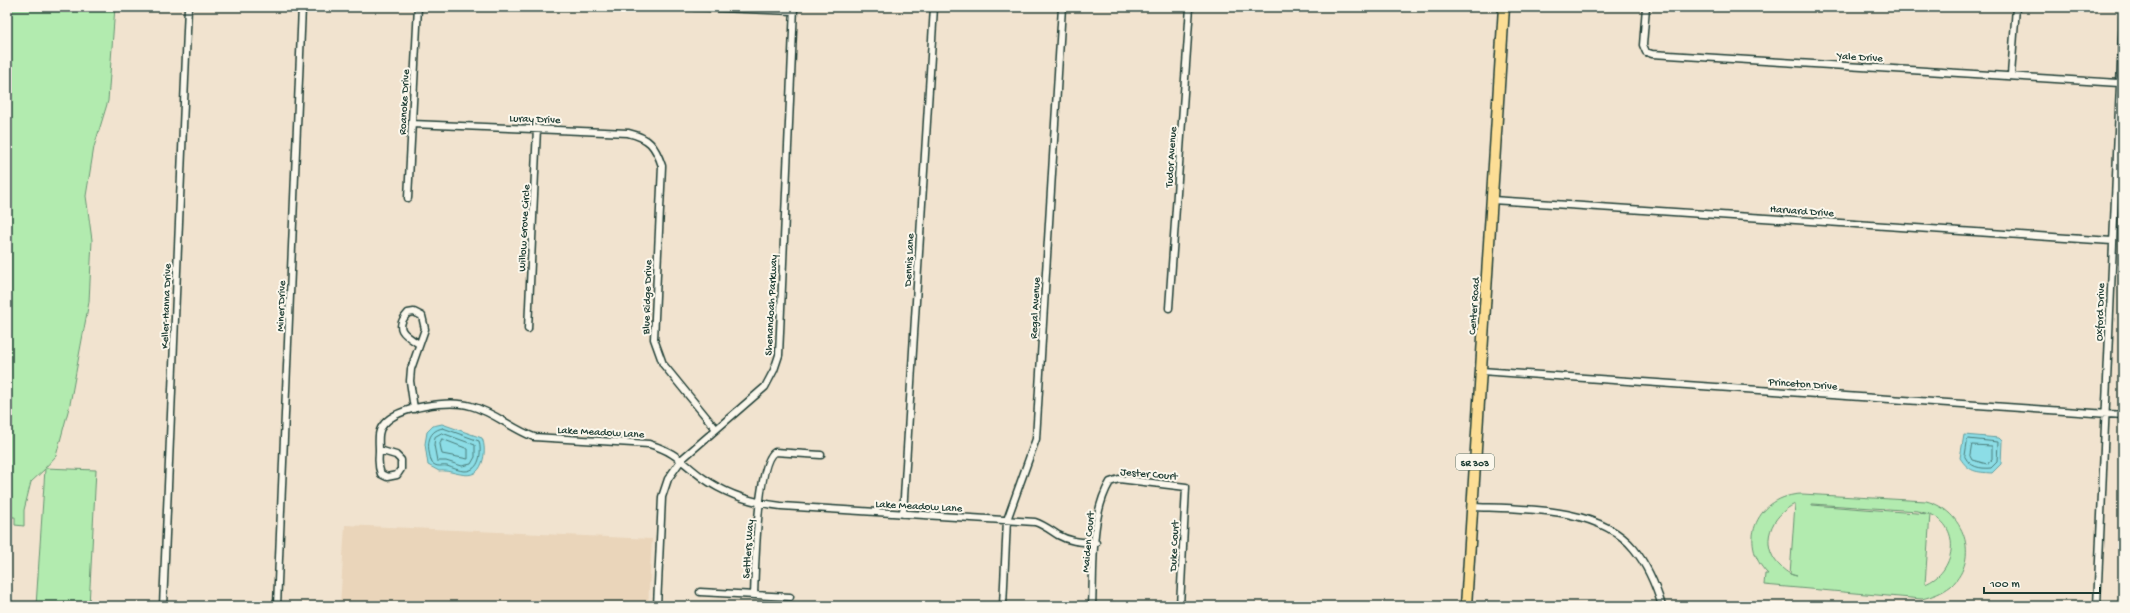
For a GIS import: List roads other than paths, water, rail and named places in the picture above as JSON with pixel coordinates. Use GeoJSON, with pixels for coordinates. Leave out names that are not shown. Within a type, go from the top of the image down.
{"type":"FeatureCollection","features":[{"type":"Feature","properties":{"kind":"main road","name":"Center Road"},"geometry":{"type":"LineString","coordinates":[[1466,606],[1504,7]]}},
{"type":"Feature","properties":{"kind":"street","name":"Keller-Hanna Drive"},"geometry":{"type":"LineString","coordinates":[[163,606],[188,7]]}},
{"type":"Feature","properties":{"kind":"street","name":"Miner Drive"},"geometry":{"type":"LineString","coordinates":[[277,606],[302,7]]}},
{"type":"Feature","properties":{"kind":"street","name":"Roanoke Drive"},"geometry":{"type":"LineString","coordinates":[[408,198],[418,7]]}},
{"type":"Feature","properties":{"kind":"street"},"geometry":{"type":"LineString","coordinates":[[694,7],[794,9]]}},
{"type":"Feature","properties":{"kind":"street","name":"Dennis Lane"},"geometry":{"type":"LineString","coordinates":[[903,514],[934,7]]}},
{"type":"Feature","properties":{"kind":"street","name":"Regal Avenue"},"geometry":{"type":"LineString","coordinates":[[1003,606],[1007,520],[1036,439],[1062,7]]}},
{"type":"Feature","properties":{"kind":"street","name":"Tudor Avenue"},"geometry":{"type":"LineString","coordinates":[[1169,308],[1190,7]]}},
{"type":"Feature","properties":{"kind":"street","name":"Yale Drive"},"geometry":{"type":"LineString","coordinates":[[1646,7],[1643,45],[1646,52],[1652,54],[2011,75],[2119,83]]}},
{"type":"Feature","properties":{"kind":"street"},"geometry":{"type":"LineString","coordinates":[[2011,75],[2016,7]]}},
{"type":"Feature","properties":{"kind":"street","name":"Shenandoah Parkway"},"geometry":{"type":"LineString","coordinates":[[657,606],[662,497],[668,479],[682,459],[765,387],[774,370],[779,355],[794,9]]}},
{"type":"Feature","properties":{"kind":"street","name":"Oxford Drive"},"geometry":{"type":"LineString","coordinates":[[2098,606],[2112,241],[2123,18]]}},
{"type":"Feature","properties":{"kind":"street","name":"Luray Drive"},"geometry":{"type":"LineString","coordinates":[[412,124],[537,128],[628,133],[642,136],[654,146]]}},
{"type":"Feature","properties":{"kind":"street","name":"Willow Grove Circle"},"geometry":{"type":"LineString","coordinates":[[528,329],[537,128]]}},
{"type":"Feature","properties":{"kind":"street","name":"Blue Ridge Drive"},"geometry":{"type":"LineString","coordinates":[[654,146],[662,166],[654,339],[663,364],[716,429]]}},
{"type":"Feature","properties":{"kind":"street","name":"Harvard Drive"},"geometry":{"type":"LineString","coordinates":[[1492,200],[2112,241]]}},
{"type":"Feature","properties":{"kind":"street"},"geometry":{"type":"LineString","coordinates":[[414,409],[410,381],[411,369],[420,344],[425,329],[422,316],[414,312],[408,313],[401,320],[401,327],[405,336],[420,344]]}},
{"type":"Feature","properties":{"kind":"street","name":"Princeton Drive"},"geometry":{"type":"LineString","coordinates":[[1481,371],[2123,415]]}},
{"type":"Feature","properties":{"kind":"street","name":"Lake Meadow Lane"},"geometry":{"type":"LineString","coordinates":[[379,450],[396,455],[401,460],[397,475],[387,477],[381,474],[377,464],[379,450],[378,437],[383,424],[393,416],[414,409],[444,404],[470,406],[482,409],[520,432],[534,437],[649,444],[667,449],[682,459],[715,486],[731,494],[759,503],[1035,522],[1043,525],[1066,539],[1078,542],[1096,543]]}},
{"type":"Feature","properties":{"kind":"street","name":"Settlers Way"},"geometry":{"type":"LineString","coordinates":[[754,595],[759,503],[767,463],[771,454],[775,452],[821,454]]}},
{"type":"Feature","properties":{"kind":"street","name":"Jester Court"},"geometry":{"type":"LineString","coordinates":[[1110,482],[1119,479],[1186,487]]}},
{"type":"Feature","properties":{"kind":"street","name":"Maiden Court"},"geometry":{"type":"LineString","coordinates":[[1092,606],[1097,518],[1104,490],[1110,482]]}},
{"type":"Feature","properties":{"kind":"street","name":"Duke Court"},"geometry":{"type":"LineString","coordinates":[[1180,606],[1186,487]]}},
{"type":"Feature","properties":{"kind":"street"},"geometry":{"type":"LineString","coordinates":[[1472,506],[1557,513],[1588,520],[1609,529],[1634,548],[1651,576],[1662,606]]}},
{"type":"Feature","properties":{"kind":"street","name":"Settlers Way"},"geometry":{"type":"LineString","coordinates":[[700,592],[790,597]]}},
{"type":"Feature","properties":{"kind":"water"},"geometry":{"type":"Polygon","coordinates":[[[442,424],[482,438],[484,447],[483,460],[478,470],[474,473],[469,475],[439,471],[428,465],[425,444],[427,432],[433,426],[442,424]]]}},
{"type":"Feature","properties":{"kind":"water"},"geometry":{"type":"Polygon","coordinates":[[[1964,435],[1999,438],[2002,441],[2001,464],[1992,473],[1970,469],[1963,463],[1960,458],[1964,435]]]}}]}
